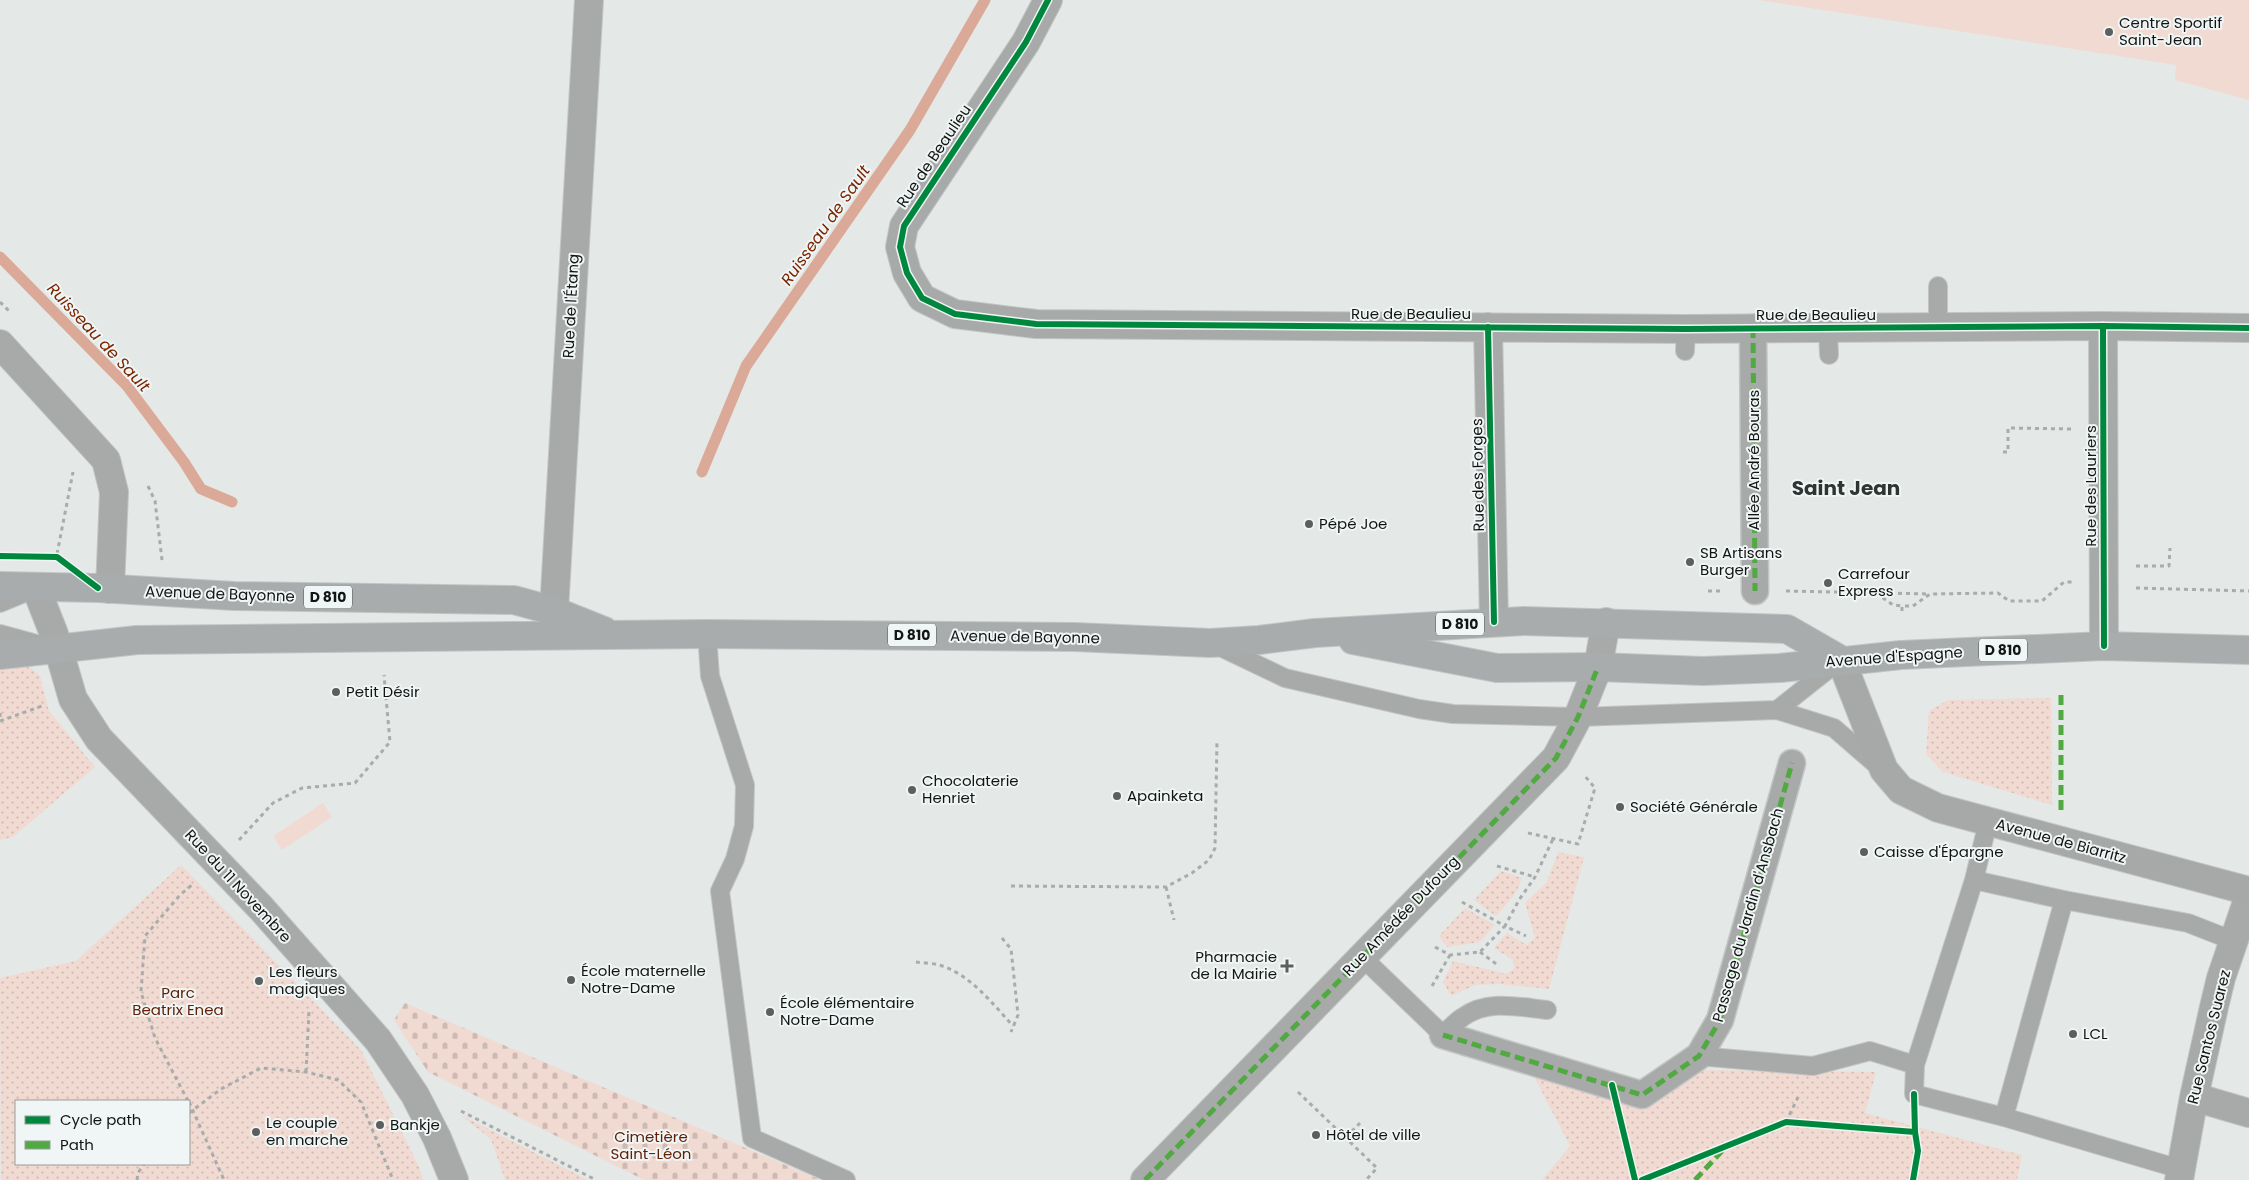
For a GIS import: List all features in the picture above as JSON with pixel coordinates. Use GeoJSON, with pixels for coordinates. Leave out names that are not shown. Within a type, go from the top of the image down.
{"type":"FeatureCollection","features":[{"type":"Feature","properties":{"kind":"main road","name":"Avenue de Bayonne"},"geometry":{"type":"LineString","coordinates":[[0,586],[110,589],[234,596],[514,600],[554,611],[614,636]]}},
{"type":"Feature","properties":{"kind":"main road","name":"D 810"},"geometry":{"type":"LineString","coordinates":[[1314,632],[1494,622],[1606,622],[1788,629],[1841,660]]}},
{"type":"Feature","properties":{"kind":"main road","name":"Avenue de Bayonne"},"geometry":{"type":"LineString","coordinates":[[0,655],[136,640],[707,634],[1075,637],[1210,643],[1259,640],[1314,632]]}},
{"type":"Feature","properties":{"kind":"main road","name":"D 810"},"geometry":{"type":"LineString","coordinates":[[1314,632],[1496,668],[1598,667]]}},
{"type":"Feature","properties":{"kind":"main road","name":"Avenue d'Espagne"},"geometry":{"type":"LineString","coordinates":[[1598,667],[1703,671],[1780,668],[1901,655],[2104,646],[2249,650]]}},
{"type":"Feature","properties":{"kind":"main road","name":"Avenue de Biarritz"},"geometry":{"type":"LineString","coordinates":[[1841,660],[1884,770],[1901,790],[1938,808],[2249,891]]}},
{"type":"Feature","properties":{"kind":"street","name":"Rue de l'Étang"},"geometry":{"type":"LineString","coordinates":[[554,611],[589,0]]}},
{"type":"Feature","properties":{"kind":"street","name":"Rue de Beaulieu"},"geometry":{"type":"LineString","coordinates":[[1048,0],[1026,42],[904,226],[900,247],[907,273],[922,298],[955,314],[1036,324],[1488,326],[1686,340],[1752,328],[2103,326],[2249,328]]}},
{"type":"Feature","properties":{"kind":"street","name":"Rue des Forges"},"geometry":{"type":"LineString","coordinates":[[1488,326],[1494,622]]}},
{"type":"Feature","properties":{"kind":"street","name":"Rue des Lauriers"},"geometry":{"type":"LineString","coordinates":[[2103,326],[2112,576],[2104,646]]}},
{"type":"Feature","properties":{"kind":"street","name":"Allée André Bouras"},"geometry":{"type":"LineString","coordinates":[[1752,328],[1755,591]]}},
{"type":"Feature","properties":{"kind":"street"},"geometry":{"type":"LineString","coordinates":[[0,344],[106,460],[114,492],[110,589]]}},
{"type":"Feature","properties":{"kind":"street","name":"Rue du 11 Novembre"},"geometry":{"type":"LineString","coordinates":[[36,588],[59,650],[73,699],[99,738],[215,863],[261,908],[378,1040],[415,1094],[437,1138],[454,1180]]}},
{"type":"Feature","properties":{"kind":"street","name":"Rue Amédée Dufourg"},"geometry":{"type":"LineString","coordinates":[[1145,1180],[1556,758],[1578,717],[1598,667],[1606,622]]}},
{"type":"Feature","properties":{"kind":"street","name":"Passage du Jardin d'Ansbach"},"geometry":{"type":"LineString","coordinates":[[1442,1035],[1642,1095],[1698,1056],[1720,1020],[1792,763]]}},
{"type":"Feature","properties":{"kind":"street","name":"Rue Santos Suarez"},"geometry":{"type":"LineString","coordinates":[[2180,1174],[2194,1097],[2222,978],[2249,896]]}},
{"type":"Feature","properties":{"kind":"street"},"geometry":{"type":"LineString","coordinates":[[2194,1097],[2249,1113]]}},
{"type":"Feature","properties":{"kind":"lane"},"geometry":{"type":"LineString","coordinates":[[1938,286],[1938,327]]}},
{"type":"Feature","properties":{"kind":"lane"},"geometry":{"type":"LineString","coordinates":[[1828,328],[1829,355]]}},
{"type":"Feature","properties":{"kind":"lane"},"geometry":{"type":"LineString","coordinates":[[0,603],[36,588]]}},
{"type":"Feature","properties":{"kind":"lane"},"geometry":{"type":"LineString","coordinates":[[0,634],[59,650]]}},
{"type":"Feature","properties":{"kind":"lane"},"geometry":{"type":"LineString","coordinates":[[707,634],[710,676],[745,785],[744,826],[735,859],[720,891],[752,1138],[846,1180]]}},
{"type":"Feature","properties":{"kind":"lane"},"geometry":{"type":"LineString","coordinates":[[1210,643],[1285,678],[1419,709],[1453,714],[1578,717],[1777,710],[1834,728],[1884,770]]}},
{"type":"Feature","properties":{"kind":"lane"},"geometry":{"type":"LineString","coordinates":[[1777,710],[1841,660]]}},
{"type":"Feature","properties":{"kind":"lane"},"geometry":{"type":"LineString","coordinates":[[1988,822],[1974,880],[1914,1065],[1914,1094],[2004,1117],[2180,1174]]}},
{"type":"Feature","properties":{"kind":"lane"},"geometry":{"type":"LineString","coordinates":[[1974,880],[2064,900],[2188,923],[2234,941]]}},
{"type":"Feature","properties":{"kind":"lane"},"geometry":{"type":"LineString","coordinates":[[2004,1117],[2064,900]]}},
{"type":"Feature","properties":{"kind":"lane"},"geometry":{"type":"LineString","coordinates":[[1362,957],[1442,1035],[1463,1016],[1479,1008],[1498,1005],[1547,1010]]}},
{"type":"Feature","properties":{"kind":"lane"},"geometry":{"type":"LineString","coordinates":[[1698,1056],[1813,1066],[1870,1051],[1914,1065]]}},
{"type":"Feature","properties":{"kind":"path"},"geometry":{"type":"LineString","coordinates":[[2003,452],[2008,452],[2008,428],[2078,429]]}},
{"type":"Feature","properties":{"kind":"path"},"geometry":{"type":"LineString","coordinates":[[57,557],[73,471]]}},
{"type":"Feature","properties":{"kind":"path"},"geometry":{"type":"LineString","coordinates":[[2112,576],[2119,566],[2169,566],[2170,548]]}},
{"type":"Feature","properties":{"kind":"path"},"geometry":{"type":"LineString","coordinates":[[1755,591],[1930,594],[1998,593],[2009,601],[2042,601],[2064,582],[2112,576],[2129,576],[2131,588],[2249,590]]}},
{"type":"Feature","properties":{"kind":"path"},"geometry":{"type":"LineString","coordinates":[[1876,593],[1893,605],[1902,606],[1913,606],[1930,594]]}},
{"type":"Feature","properties":{"kind":"path"},"geometry":{"type":"LineString","coordinates":[[1902,606],[1902,611]]}},
{"type":"Feature","properties":{"kind":"path"},"geometry":{"type":"LineString","coordinates":[[215,863],[273,803],[302,788],[355,783],[390,742],[384,675]]}},
{"type":"Feature","properties":{"kind":"path"},"geometry":{"type":"LineString","coordinates":[[0,713],[0,721],[35,708]]}},
{"type":"Feature","properties":{"kind":"path"},"geometry":{"type":"LineString","coordinates":[[1011,886],[1166,887],[1192,873],[1209,860],[1215,848],[1217,740]]}},
{"type":"Feature","properties":{"kind":"path"},"geometry":{"type":"LineString","coordinates":[[1524,832],[1578,844],[1595,788],[1580,770]]}},
{"type":"Feature","properties":{"kind":"path"},"geometry":{"type":"LineString","coordinates":[[1480,952],[1505,926],[1519,900],[1535,877],[1553,839]]}},
{"type":"Feature","properties":{"kind":"path"},"geometry":{"type":"LineString","coordinates":[[1495,865],[1535,877]]}},
{"type":"Feature","properties":{"kind":"path"},"geometry":{"type":"LineString","coordinates":[[187,1100],[155,1038],[141,992],[145,936],[180,895],[194,884],[200,891]]}},
{"type":"Feature","properties":{"kind":"path"},"geometry":{"type":"LineString","coordinates":[[1166,887],[1174,920]]}},
{"type":"Feature","properties":{"kind":"path"},"geometry":{"type":"LineString","coordinates":[[1462,902],[1526,936]]}},
{"type":"Feature","properties":{"kind":"path"},"geometry":{"type":"LineString","coordinates":[[1002,938],[1011,949],[1018,1015],[1011,1032]]}},
{"type":"Feature","properties":{"kind":"path"},"geometry":{"type":"LineString","coordinates":[[1435,947],[1450,954],[1480,952],[1499,966]]}},
{"type":"Feature","properties":{"kind":"path"},"geometry":{"type":"LineString","coordinates":[[1428,993],[1450,954]]}},
{"type":"Feature","properties":{"kind":"path"},"geometry":{"type":"LineString","coordinates":[[916,962],[938,964],[955,971],[970,981],[1013,1026]]}},
{"type":"Feature","properties":{"kind":"path"},"geometry":{"type":"LineString","coordinates":[[306,1072],[310,1008]]}},
{"type":"Feature","properties":{"kind":"path"},"geometry":{"type":"LineString","coordinates":[[190,1112],[221,1089],[261,1068],[306,1072],[338,1080],[361,1102],[393,1180]]}},
{"type":"Feature","properties":{"kind":"path"},"geometry":{"type":"LineString","coordinates":[[1298,1092],[1377,1168],[1366,1180]]}},
{"type":"Feature","properties":{"kind":"path"},"geometry":{"type":"LineString","coordinates":[[190,1105],[224,1180]]}},
{"type":"Feature","properties":{"kind":"path"},"geometry":{"type":"LineString","coordinates":[[452,1106],[596,1180]]}},
{"type":"Feature","properties":{"kind":"path"},"geometry":{"type":"LineString","coordinates":[[1346,1137],[1360,1122]]}},
{"type":"Feature","properties":{"kind":"path"},"geometry":{"type":"LineString","coordinates":[[138,1180],[138,1173],[143,1165]]}},
{"type":"Feature","properties":{"kind":"green space","name":"Centre Sportif Saint-Jean"},"geometry":{"type":"Polygon","coordinates":[[[1759,0],[2249,0],[2249,100],[2175,80],[2176,65],[1759,0]]]}},
{"type":"Feature","properties":{"kind":"green space"},"geometry":{"type":"Polygon","coordinates":[[[0,661],[19,662],[30,667],[40,676],[49,711],[95,767],[13,837],[0,840],[0,661]]]}},
{"type":"Feature","properties":{"kind":"green space"},"geometry":{"type":"Polygon","coordinates":[[[2051,698],[2052,805],[1943,772],[1926,754],[1929,711],[1948,700],[2051,698]]]}},
{"type":"Feature","properties":{"kind":"green space"},"geometry":{"type":"Polygon","coordinates":[[[323,803],[332,817],[282,850],[273,836],[323,803]]]}},
{"type":"Feature","properties":{"kind":"green space"},"geometry":{"type":"Polygon","coordinates":[[[1558,852],[1584,857],[1549,989],[1499,984],[1475,985],[1451,996],[1443,982],[1453,961],[1507,974],[1514,969],[1513,960],[1494,948],[1507,933],[1527,945],[1535,938],[1525,903],[1547,882],[1558,852]]]}},
{"type":"Feature","properties":{"kind":"green space","name":"Parc Beatrix Enea"},"geometry":{"type":"Polygon","coordinates":[[[181,865],[361,1050],[419,1167],[423,1180],[1,1180],[0,978],[76,961],[181,865]]]}},
{"type":"Feature","properties":{"kind":"green space"},"geometry":{"type":"Polygon","coordinates":[[[1501,871],[1522,878],[1516,893],[1496,916],[1474,900],[1501,871]]]}},
{"type":"Feature","properties":{"kind":"green space"},"geometry":{"type":"Polygon","coordinates":[[[1465,908],[1495,925],[1480,942],[1447,947],[1439,936],[1465,908]]]}},
{"type":"Feature","properties":{"kind":"green space","name":"Cimetière Saint-Léon"},"geometry":{"type":"Polygon","coordinates":[[[405,1003],[821,1180],[644,1180],[428,1072],[394,1020],[405,1003]]]}},
{"type":"Feature","properties":{"kind":"green space"},"geometry":{"type":"Polygon","coordinates":[[[1693,1070],[1876,1072],[1865,1113],[2022,1155],[2017,1180],[1542,1180],[1570,1146],[1531,1071],[1645,1103],[1693,1070]]]}},
{"type":"Feature","properties":{"kind":"green space"},"geometry":{"type":"Polygon","coordinates":[[[459,1114],[588,1180],[505,1180],[491,1139],[459,1114]]]}},
{"type":"Feature","properties":{"kind":"waterway","name":"Ruisseau de Sault"},"geometry":{"type":"LineString","coordinates":[[702,472],[746,366],[910,130],[985,0]]}},
{"type":"Feature","properties":{"kind":"waterway","name":"Ruisseau de Sault"},"geometry":{"type":"LineString","coordinates":[[0,257],[127,386],[184,462],[201,489],[232,502]]}},
{"type":"Feature","properties":{"kind":"marked path"},"geometry":{"type":"LineString","coordinates":[[1753,328],[1755,591]]}},
{"type":"Feature","properties":{"kind":"marked path"},"geometry":{"type":"LineString","coordinates":[[1145,1180],[1556,758],[1578,717],[1598,667]]}},
{"type":"Feature","properties":{"kind":"marked path"},"geometry":{"type":"LineString","coordinates":[[2061,695],[2061,813]]}},
{"type":"Feature","properties":{"kind":"marked path"},"geometry":{"type":"LineString","coordinates":[[1443,1035],[1642,1095],[1699,1056],[1720,1020],[1792,763]]}},
{"type":"Feature","properties":{"kind":"marked path"},"geometry":{"type":"LineString","coordinates":[[1695,1180],[1722,1151]]}},
{"type":"Feature","properties":{"kind":"cycle path"},"geometry":{"type":"LineString","coordinates":[[1048,0],[1026,42],[904,226],[900,247],[907,273],[922,298],[955,314],[1036,324],[1686,329],[2103,326],[2249,328]]}},
{"type":"Feature","properties":{"kind":"cycle path"},"geometry":{"type":"LineString","coordinates":[[2103,326],[2104,646]]}},
{"type":"Feature","properties":{"kind":"cycle path"},"geometry":{"type":"LineString","coordinates":[[1488,327],[1494,622]]}},
{"type":"Feature","properties":{"kind":"cycle path"},"geometry":{"type":"LineString","coordinates":[[0,556],[57,557],[98,588]]}},
{"type":"Feature","properties":{"kind":"cycle path"},"geometry":{"type":"LineString","coordinates":[[1612,1085],[1635,1180]]}},
{"type":"Feature","properties":{"kind":"cycle path"},"geometry":{"type":"LineString","coordinates":[[1913,1180],[1918,1151],[1915,1132],[1914,1094]]}},
{"type":"Feature","properties":{"kind":"cycle path"},"geometry":{"type":"LineString","coordinates":[[1642,1180],[1786,1122],[1915,1132]]}},
{"type":"Feature","properties":{"kind":"place","name":"Centre Sportif Saint-Jean"},"geometry":{"type":"Point","coordinates":[2109,32]}},
{"type":"Feature","properties":{"kind":"place","name":"Pépé Joe"},"geometry":{"type":"Point","coordinates":[1309,524]}},
{"type":"Feature","properties":{"kind":"place","name":"SB Artisans Burger"},"geometry":{"type":"Point","coordinates":[1690,562]}},
{"type":"Feature","properties":{"kind":"place","name":"Carrefour Express"},"geometry":{"type":"Point","coordinates":[1828,583]}},
{"type":"Feature","properties":{"kind":"place","name":"Petit Désir"},"geometry":{"type":"Point","coordinates":[336,692]}},
{"type":"Feature","properties":{"kind":"place","name":"Chocolaterie Henriet"},"geometry":{"type":"Point","coordinates":[912,790]}},
{"type":"Feature","properties":{"kind":"place","name":"Apainketa"},"geometry":{"type":"Point","coordinates":[1117,796]}},
{"type":"Feature","properties":{"kind":"place","name":"Société Générale"},"geometry":{"type":"Point","coordinates":[1620,807]}},
{"type":"Feature","properties":{"kind":"place","name":"Caisse d'Épargne"},"geometry":{"type":"Point","coordinates":[1864,852]}},
{"type":"Feature","properties":{"kind":"place","name":"Pharmacie de la Mairie"},"geometry":{"type":"Point","coordinates":[1287,966]}},
{"type":"Feature","properties":{"kind":"place","name":"École maternelle Notre-Dame"},"geometry":{"type":"Point","coordinates":[571,980]}},
{"type":"Feature","properties":{"kind":"place","name":"Les fleurs magiques"},"geometry":{"type":"Point","coordinates":[259,981]}},
{"type":"Feature","properties":{"kind":"place","name":"École élémentaire Notre-Dame"},"geometry":{"type":"Point","coordinates":[770,1012]}},
{"type":"Feature","properties":{"kind":"place","name":"LCL"},"geometry":{"type":"Point","coordinates":[2073,1034]}},
{"type":"Feature","properties":{"kind":"place","name":"Bankje"},"geometry":{"type":"Point","coordinates":[380,1125]}},
{"type":"Feature","properties":{"kind":"place","name":"Le couple en marche"},"geometry":{"type":"Point","coordinates":[256,1132]}},
{"type":"Feature","properties":{"kind":"place","name":"Hôtel de ville"},"geometry":{"type":"Point","coordinates":[1316,1135]}},
{"type":"Feature","properties":{"kind":"district","name":"Saint Jean"},"geometry":{"type":"Point","coordinates":[1846,488]}}]}
